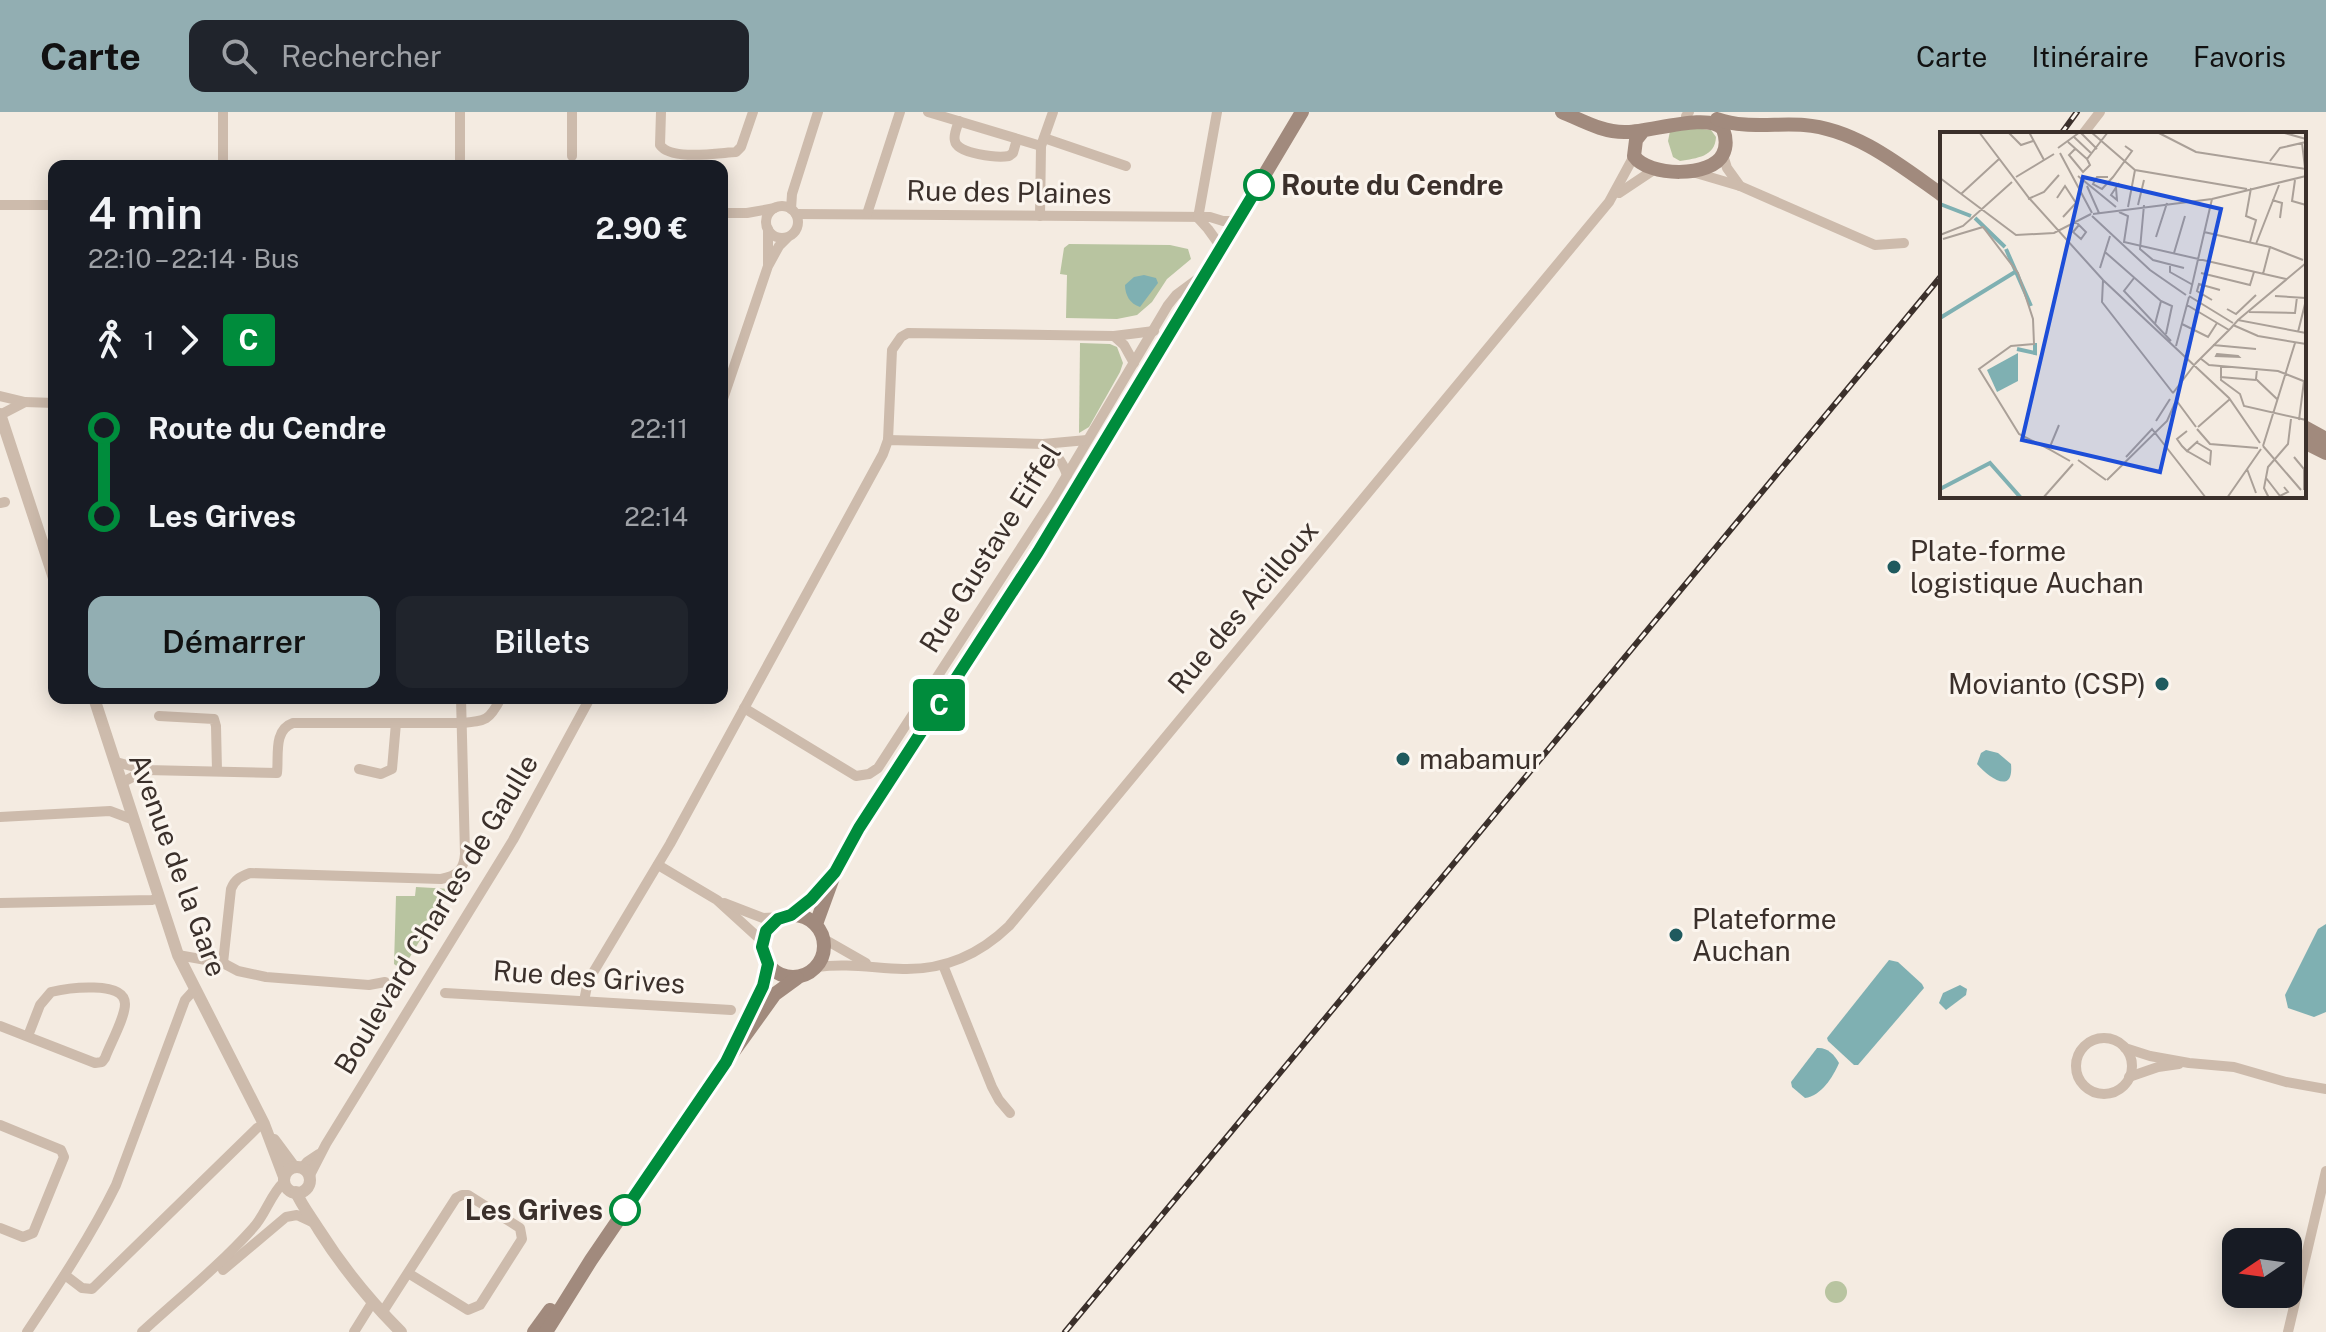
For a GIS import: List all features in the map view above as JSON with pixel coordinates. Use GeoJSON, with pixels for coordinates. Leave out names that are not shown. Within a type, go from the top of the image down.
{"type":"FeatureCollection","features":[{"type":"Feature","properties":{"kind":"main road"},"geometry":{"type":"LineString","coordinates":[[816,924],[835,872],[859,828],[1038,552],[1302,112]]}},
{"type":"Feature","properties":{"kind":"main road"},"geometry":{"type":"LineString","coordinates":[[1562,112],[1609,131],[1642,164],[1667,172],[1688,171],[1709,165],[1743,134],[1774,125]]}},
{"type":"Feature","properties":{"kind":"main road"},"geometry":{"type":"LineString","coordinates":[[1609,131],[1644,130],[1688,114],[1715,116],[1729,124],[1806,125],[1855,140],[1940,194]]}},
{"type":"Feature","properties":{"kind":"main road"},"geometry":{"type":"LineString","coordinates":[[1715,116],[1726,136],[1724,152]]}},
{"type":"Feature","properties":{"kind":"main road"},"geometry":{"type":"LineString","coordinates":[[1634,156],[1636,140],[1644,130]]}},
{"type":"Feature","properties":{"kind":"main road"},"geometry":{"type":"LineString","coordinates":[[2306,428],[2326,439]]}},
{"type":"Feature","properties":{"kind":"main road"},"geometry":{"type":"LineString","coordinates":[[2306,443],[2326,453]]}},
{"type":"Feature","properties":{"kind":"main road"},"geometry":{"type":"LineString","coordinates":[[797,978],[780,975],[768,964],[762,941],[769,926],[811,899],[835,872]]}},
{"type":"Feature","properties":{"kind":"main road"},"geometry":{"type":"LineString","coordinates":[[546,1332],[591,1260],[775,994],[817,967],[824,951],[824,939],[816,924],[802,916],[787,916]]}},
{"type":"Feature","properties":{"kind":"main road"},"geometry":{"type":"LineString","coordinates":[[726,1062],[763,986],[768,964]]}},
{"type":"Feature","properties":{"kind":"main road"},"geometry":{"type":"LineString","coordinates":[[534,1332],[591,1260]]}},
{"type":"Feature","properties":{"kind":"street"},"geometry":{"type":"LineString","coordinates":[[223,112],[223,160]]}},
{"type":"Feature","properties":{"kind":"street"},"geometry":{"type":"LineString","coordinates":[[460,112],[460,160]]}},
{"type":"Feature","properties":{"kind":"street"},"geometry":{"type":"LineString","coordinates":[[572,112],[572,156]]}},
{"type":"Feature","properties":{"kind":"street"},"geometry":{"type":"LineString","coordinates":[[661,112],[660,145],[663,150],[693,160],[736,152],[741,147],[753,112]]}},
{"type":"Feature","properties":{"kind":"street"},"geometry":{"type":"LineString","coordinates":[[786,209],[818,112]]}},
{"type":"Feature","properties":{"kind":"street"},"geometry":{"type":"LineString","coordinates":[[867,214],[900,112]]}},
{"type":"Feature","properties":{"kind":"street"},"geometry":{"type":"LineString","coordinates":[[928,112],[1017,139],[1043,142],[1126,166]]}},
{"type":"Feature","properties":{"kind":"street"},"geometry":{"type":"LineString","coordinates":[[972,125],[976,112]]}},
{"type":"Feature","properties":{"kind":"street"},"geometry":{"type":"LineString","coordinates":[[1040,216],[1043,142],[1053,112]]}},
{"type":"Feature","properties":{"kind":"street"},"geometry":{"type":"LineString","coordinates":[[1217,112],[1198,218],[1221,247]]}},
{"type":"Feature","properties":{"kind":"street"},"geometry":{"type":"LineString","coordinates":[[2085,132],[2100,112]]}},
{"type":"Feature","properties":{"kind":"street"},"geometry":{"type":"LineString","coordinates":[[959,121],[954,137],[958,147],[989,157],[1009,156],[1017,139]]}},
{"type":"Feature","properties":{"kind":"street"},"geometry":{"type":"LineString","coordinates":[[1724,152],[1727,168],[1740,186]]}},
{"type":"Feature","properties":{"kind":"street","name":"Rue des Acilloux"},"geometry":{"type":"LineString","coordinates":[[1609,202],[1634,156]]}},
{"type":"Feature","properties":{"kind":"street","name":"Rue des Acilloux"},"geometry":{"type":"LineString","coordinates":[[817,967],[840,964],[905,969],[943,965],[987,946],[1009,926],[1609,202],[1628,185],[1655,169]]}},
{"type":"Feature","properties":{"kind":"street"},"geometry":{"type":"LineString","coordinates":[[1688,171],[1740,186],[1875,245],[1904,243]]}},
{"type":"Feature","properties":{"kind":"street"},"geometry":{"type":"LineString","coordinates":[[0,205],[48,205]]}},
{"type":"Feature","properties":{"kind":"street"},"geometry":{"type":"LineString","coordinates":[[768,266],[768,214],[786,209]]}},
{"type":"Feature","properties":{"kind":"street"},"geometry":{"type":"LineString","coordinates":[[786,209],[798,221],[791,234]]}},
{"type":"Feature","properties":{"kind":"street","name":"Rue des Plaines"},"geometry":{"type":"LineString","coordinates":[[728,213],[786,209],[819,215],[1210,217],[1236,221]]}},
{"type":"Feature","properties":{"kind":"street"},"geometry":{"type":"LineString","coordinates":[[747,213],[774,236],[791,234]]}},
{"type":"Feature","properties":{"kind":"street"},"geometry":{"type":"LineString","coordinates":[[728,384],[768,266],[779,246],[791,234],[819,215]]}},
{"type":"Feature","properties":{"kind":"street","name":"Rue Gustave Eiffel"},"geometry":{"type":"LineString","coordinates":[[744,708],[856,776],[869,774],[878,768],[1067,475],[1176,295],[1208,271]]}},
{"type":"Feature","properties":{"kind":"street"},"geometry":{"type":"LineString","coordinates":[[584,1001],[588,981],[658,865],[888,440],[892,350],[896,342],[908,333],[1114,336],[1154,331]]}},
{"type":"Feature","properties":{"kind":"street"},"geometry":{"type":"LineString","coordinates":[[1114,336],[1124,345],[1134,363]]}},
{"type":"Feature","properties":{"kind":"street"},"geometry":{"type":"LineString","coordinates":[[0,396],[25,402],[48,403]]}},
{"type":"Feature","properties":{"kind":"street"},"geometry":{"type":"LineString","coordinates":[[25,402],[0,414],[48,559]]}},
{"type":"Feature","properties":{"kind":"street"},"geometry":{"type":"LineString","coordinates":[[2306,441],[2312,439],[2326,446]]}},
{"type":"Feature","properties":{"kind":"street"},"geometry":{"type":"LineString","coordinates":[[888,440],[1043,444],[1087,440]]}},
{"type":"Feature","properties":{"kind":"street"},"geometry":{"type":"LineString","coordinates":[[1043,444],[1056,454],[1067,475]]}},
{"type":"Feature","properties":{"kind":"street","name":"Avenue de la Gare"},"geometry":{"type":"LineString","coordinates":[[96,704],[178,955],[266,1127],[302,1178],[316,1225],[336,1258],[372,1303],[401,1332]]}},
{"type":"Feature","properties":{"kind":"street"},"geometry":{"type":"LineString","coordinates":[[223,963],[231,889],[241,876],[250,873],[441,879],[460,871],[465,854],[461,704]]}},
{"type":"Feature","properties":{"kind":"street"},"geometry":{"type":"LineString","coordinates":[[116,762],[146,770],[277,773],[280,734],[293,723],[485,721],[498,704]]}},
{"type":"Feature","properties":{"kind":"street","name":"Boulevard Charles de Gaulle"},"geometry":{"type":"LineString","coordinates":[[302,1178],[307,1162],[321,1153],[498,865],[587,704]]}},
{"type":"Feature","properties":{"kind":"street"},"geometry":{"type":"LineString","coordinates":[[159,716],[214,719],[217,771]]}},
{"type":"Feature","properties":{"kind":"street"},"geometry":{"type":"LineString","coordinates":[[359,769],[381,774],[392,769],[396,723]]}},
{"type":"Feature","properties":{"kind":"street"},"geometry":{"type":"LineString","coordinates":[[123,782],[146,770]]}},
{"type":"Feature","properties":{"kind":"street"},"geometry":{"type":"LineString","coordinates":[[110,811],[127,796]]}},
{"type":"Feature","properties":{"kind":"street"},"geometry":{"type":"LineString","coordinates":[[0,817],[110,811],[134,820]]}},
{"type":"Feature","properties":{"kind":"street"},"geometry":{"type":"LineString","coordinates":[[658,865],[717,900],[763,918],[787,916]]}},
{"type":"Feature","properties":{"kind":"street"},"geometry":{"type":"LineString","coordinates":[[0,903],[159,898]]}},
{"type":"Feature","properties":{"kind":"street"},"geometry":{"type":"LineString","coordinates":[[717,900],[762,941]]}},
{"type":"Feature","properties":{"kind":"street","name":"Rue des Acilloux"},"geometry":{"type":"LineString","coordinates":[[824,939],[871,965]]}},
{"type":"Feature","properties":{"kind":"street"},"geometry":{"type":"LineString","coordinates":[[178,955],[223,963],[238,971],[266,977],[369,985],[385,982]]}},
{"type":"Feature","properties":{"kind":"street"},"geometry":{"type":"LineString","coordinates":[[943,965],[992,1087],[1010,1113]]}},
{"type":"Feature","properties":{"kind":"street"},"geometry":{"type":"LineString","coordinates":[[0,1026],[88,1062],[102,1062],[124,1009],[123,997],[120,992],[108,988],[51,992],[40,1005],[28,1036]]}},
{"type":"Feature","properties":{"kind":"street"},"geometry":{"type":"LineString","coordinates":[[27,1332],[65,1275],[116,1185],[185,1000],[195,989]]}},
{"type":"Feature","properties":{"kind":"street","name":"Rue des Grives"},"geometry":{"type":"LineString","coordinates":[[445,993],[731,1010]]}},
{"type":"Feature","properties":{"kind":"street"},"geometry":{"type":"LineString","coordinates":[[2125,1048],[2131,1067],[2129,1077],[2118,1090],[2099,1093],[2083,1084],[2076,1068],[2080,1051],[2095,1039],[2115,1040],[2125,1048],[2150,1056],[2234,1067],[2286,1082],[2326,1089]]}},
{"type":"Feature","properties":{"kind":"street"},"geometry":{"type":"LineString","coordinates":[[2129,1077],[2158,1067],[2189,1063]]}},
{"type":"Feature","properties":{"kind":"street"},"geometry":{"type":"LineString","coordinates":[[0,1125],[61,1150],[64,1157],[33,1233],[23,1237],[0,1228]]}},
{"type":"Feature","properties":{"kind":"street"},"geometry":{"type":"LineString","coordinates":[[65,1275],[82,1288],[92,1289],[257,1128],[266,1127]]}},
{"type":"Feature","properties":{"kind":"street","name":"Avenue de la Gare"},"geometry":{"type":"LineString","coordinates":[[266,1127],[284,1180]]}},
{"type":"Feature","properties":{"kind":"street"},"geometry":{"type":"LineString","coordinates":[[142,1332],[233,1250],[263,1216],[289,1170],[302,1178],[290,1190],[284,1180]]}},
{"type":"Feature","properties":{"kind":"street"},"geometry":{"type":"LineString","coordinates":[[2288,1332],[2326,1171]]}},
{"type":"Feature","properties":{"kind":"street"},"geometry":{"type":"LineString","coordinates":[[382,1313],[456,1198],[468,1195],[520,1228],[522,1239],[480,1305],[468,1310],[408,1273]]}},
{"type":"Feature","properties":{"kind":"street"},"geometry":{"type":"LineString","coordinates":[[223,1270],[286,1217],[304,1217],[316,1225]]}},
{"type":"Feature","properties":{"kind":"street"},"geometry":{"type":"LineString","coordinates":[[354,1332],[372,1303]]}},
{"type":"Feature","properties":{"kind":"green space"},"geometry":{"type":"Polygon","coordinates":[[[1684,127],[1711,130],[1716,137],[1709,153],[1680,161],[1673,157],[1668,141],[1670,131],[1684,127]]]}},
{"type":"Feature","properties":{"kind":"green space"},"geometry":{"type":"Polygon","coordinates":[[[1069,244],[1170,245],[1188,249],[1191,259],[1167,279],[1152,302],[1137,315],[1117,319],[1066,318],[1067,275],[1060,274],[1064,248],[1069,244]]]}},
{"type":"Feature","properties":{"kind":"green space"},"geometry":{"type":"Polygon","coordinates":[[[1080,343],[1117,347],[1123,363],[1089,427],[1079,433],[1080,343]]]}},
{"type":"Feature","properties":{"kind":"green space"},"geometry":{"type":"Polygon","coordinates":[[[416,887],[451,889],[402,970],[394,964],[396,896],[415,896],[416,887]]]}},
{"type":"Feature","properties":{"kind":"green space"},"geometry":{"type":"Polygon","coordinates":[[[1836,1281],[1844,1284],[1847,1292],[1844,1300],[1836,1303],[1828,1300],[1825,1292],[1828,1284],[1836,1281]]]}},
{"type":"Feature","properties":{"kind":"water"},"geometry":{"type":"Polygon","coordinates":[[[1144,275],[1156,278],[1158,283],[1140,307],[1129,299],[1125,285],[1134,277],[1144,275]]]}},
{"type":"Feature","properties":{"kind":"water"},"geometry":{"type":"Polygon","coordinates":[[[1986,750],[1998,753],[2011,764],[2008,779],[1999,781],[1977,764],[1981,753],[1986,750]]]}},
{"type":"Feature","properties":{"kind":"water"},"geometry":{"type":"Polygon","coordinates":[[[2326,924],[2326,1012],[2314,1017],[2288,1008],[2285,995],[2318,929],[2326,924]]]}},
{"type":"Feature","properties":{"kind":"water"},"geometry":{"type":"Polygon","coordinates":[[[1889,960],[1898,962],[1924,988],[1858,1065],[1854,1065],[1827,1038],[1889,960]]]}},
{"type":"Feature","properties":{"kind":"water"},"geometry":{"type":"Polygon","coordinates":[[[1960,985],[1967,989],[1966,995],[1946,1010],[1939,1003],[1943,993],[1960,985]]]}},
{"type":"Feature","properties":{"kind":"water"},"geometry":{"type":"Polygon","coordinates":[[[1817,1048],[1830,1052],[1839,1063],[1821,1090],[1805,1098],[1792,1087],[1791,1082],[1817,1048]]]}},
{"type":"Feature","properties":{"kind":"railway"},"geometry":{"type":"LineString","coordinates":[[2062,132],[2077,112]]}},
{"type":"Feature","properties":{"kind":"railway"},"geometry":{"type":"LineString","coordinates":[[1065,1332],[1940,277]]}},
{"type":"Feature","properties":{"kind":"bus line","name":"C"},"geometry":{"type":"LineString","coordinates":[[625,1210],[726,1062],[763,986],[768,964],[762,941],[769,926],[791,915],[811,899],[835,872],[859,828],[1038,552],[1259,185]]}},
{"type":"Feature","properties":{"kind":"place","name":"Route du Cendre"},"geometry":{"type":"Point","coordinates":[1259,185]}},
{"type":"Feature","properties":{"kind":"place","name":"Plate-forme logistique Auchan"},"geometry":{"type":"Point","coordinates":[1894,567]}},
{"type":"Feature","properties":{"kind":"place","name":"Movianto (CSP)"},"geometry":{"type":"Point","coordinates":[2162,684]}},
{"type":"Feature","properties":{"kind":"place","name":"mabamur"},"geometry":{"type":"Point","coordinates":[1403,759]}},
{"type":"Feature","properties":{"kind":"place","name":"Plateforme Auchan"},"geometry":{"type":"Point","coordinates":[1676,935]}},
{"type":"Feature","properties":{"kind":"place","name":"Les Grives"},"geometry":{"type":"Point","coordinates":[625,1210]}}]}
